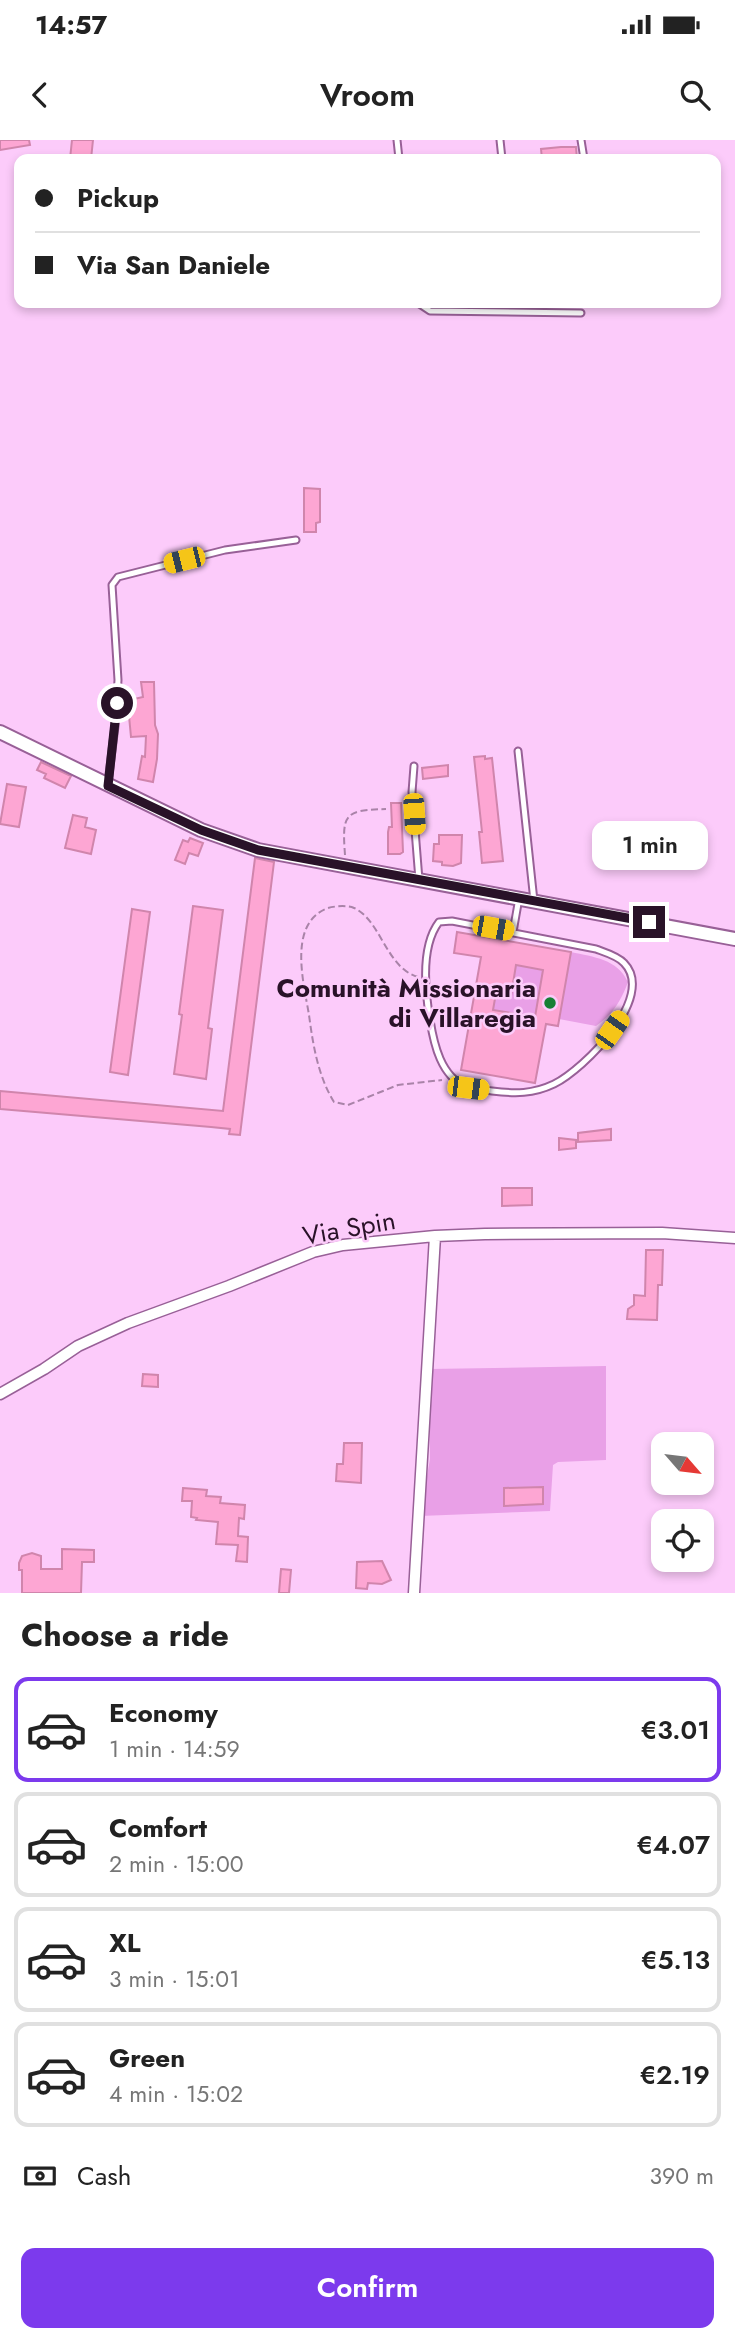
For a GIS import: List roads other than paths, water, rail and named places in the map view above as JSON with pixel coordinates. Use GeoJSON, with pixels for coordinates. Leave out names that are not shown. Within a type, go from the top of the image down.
{"type":"FeatureCollection","features":[{"type":"Feature","properties":{"kind":"street"},"geometry":{"type":"LineString","coordinates":[[0,732],[108,786],[224,839],[258,850],[735,939]]}},
{"type":"Feature","properties":{"kind":"street","name":"Via Spin"},"geometry":{"type":"LineString","coordinates":[[0,1394],[78,1346],[128,1322],[229,1286],[289,1260],[343,1245],[435,1236],[650,1233],[735,1238]]}},
{"type":"Feature","properties":{"kind":"street"},"geometry":{"type":"LineString","coordinates":[[414,1593],[435,1236]]}},
{"type":"Feature","properties":{"kind":"lane"},"geometry":{"type":"LineString","coordinates":[[425,308],[429,311],[581,313]]}},
{"type":"Feature","properties":{"kind":"lane"},"geometry":{"type":"LineString","coordinates":[[108,786],[116,726],[118,680],[112,585],[118,577],[225,550],[296,540]]}},
{"type":"Feature","properties":{"kind":"lane"},"geometry":{"type":"LineString","coordinates":[[518,751],[534,901]]}},
{"type":"Feature","properties":{"kind":"lane"},"geometry":{"type":"LineString","coordinates":[[414,766],[412,792],[419,880]]}},
{"type":"Feature","properties":{"kind":"lane"},"geometry":{"type":"LineString","coordinates":[[513,932],[519,898]]}},
{"type":"Feature","properties":{"kind":"lane"},"geometry":{"type":"LineString","coordinates":[[452,921],[513,932],[596,949],[624,962],[631,974],[634,989],[612,1030],[583,1065],[554,1084],[522,1095],[468,1088],[453,1080],[436,1052],[429,1019],[426,979],[427,954],[433,930],[439,922],[452,921]]}},
{"type":"Feature","properties":{"kind":"place","name":"Comunità Missionaria di Villaregia"},"geometry":{"type":"Point","coordinates":[550,1003]}}]}
